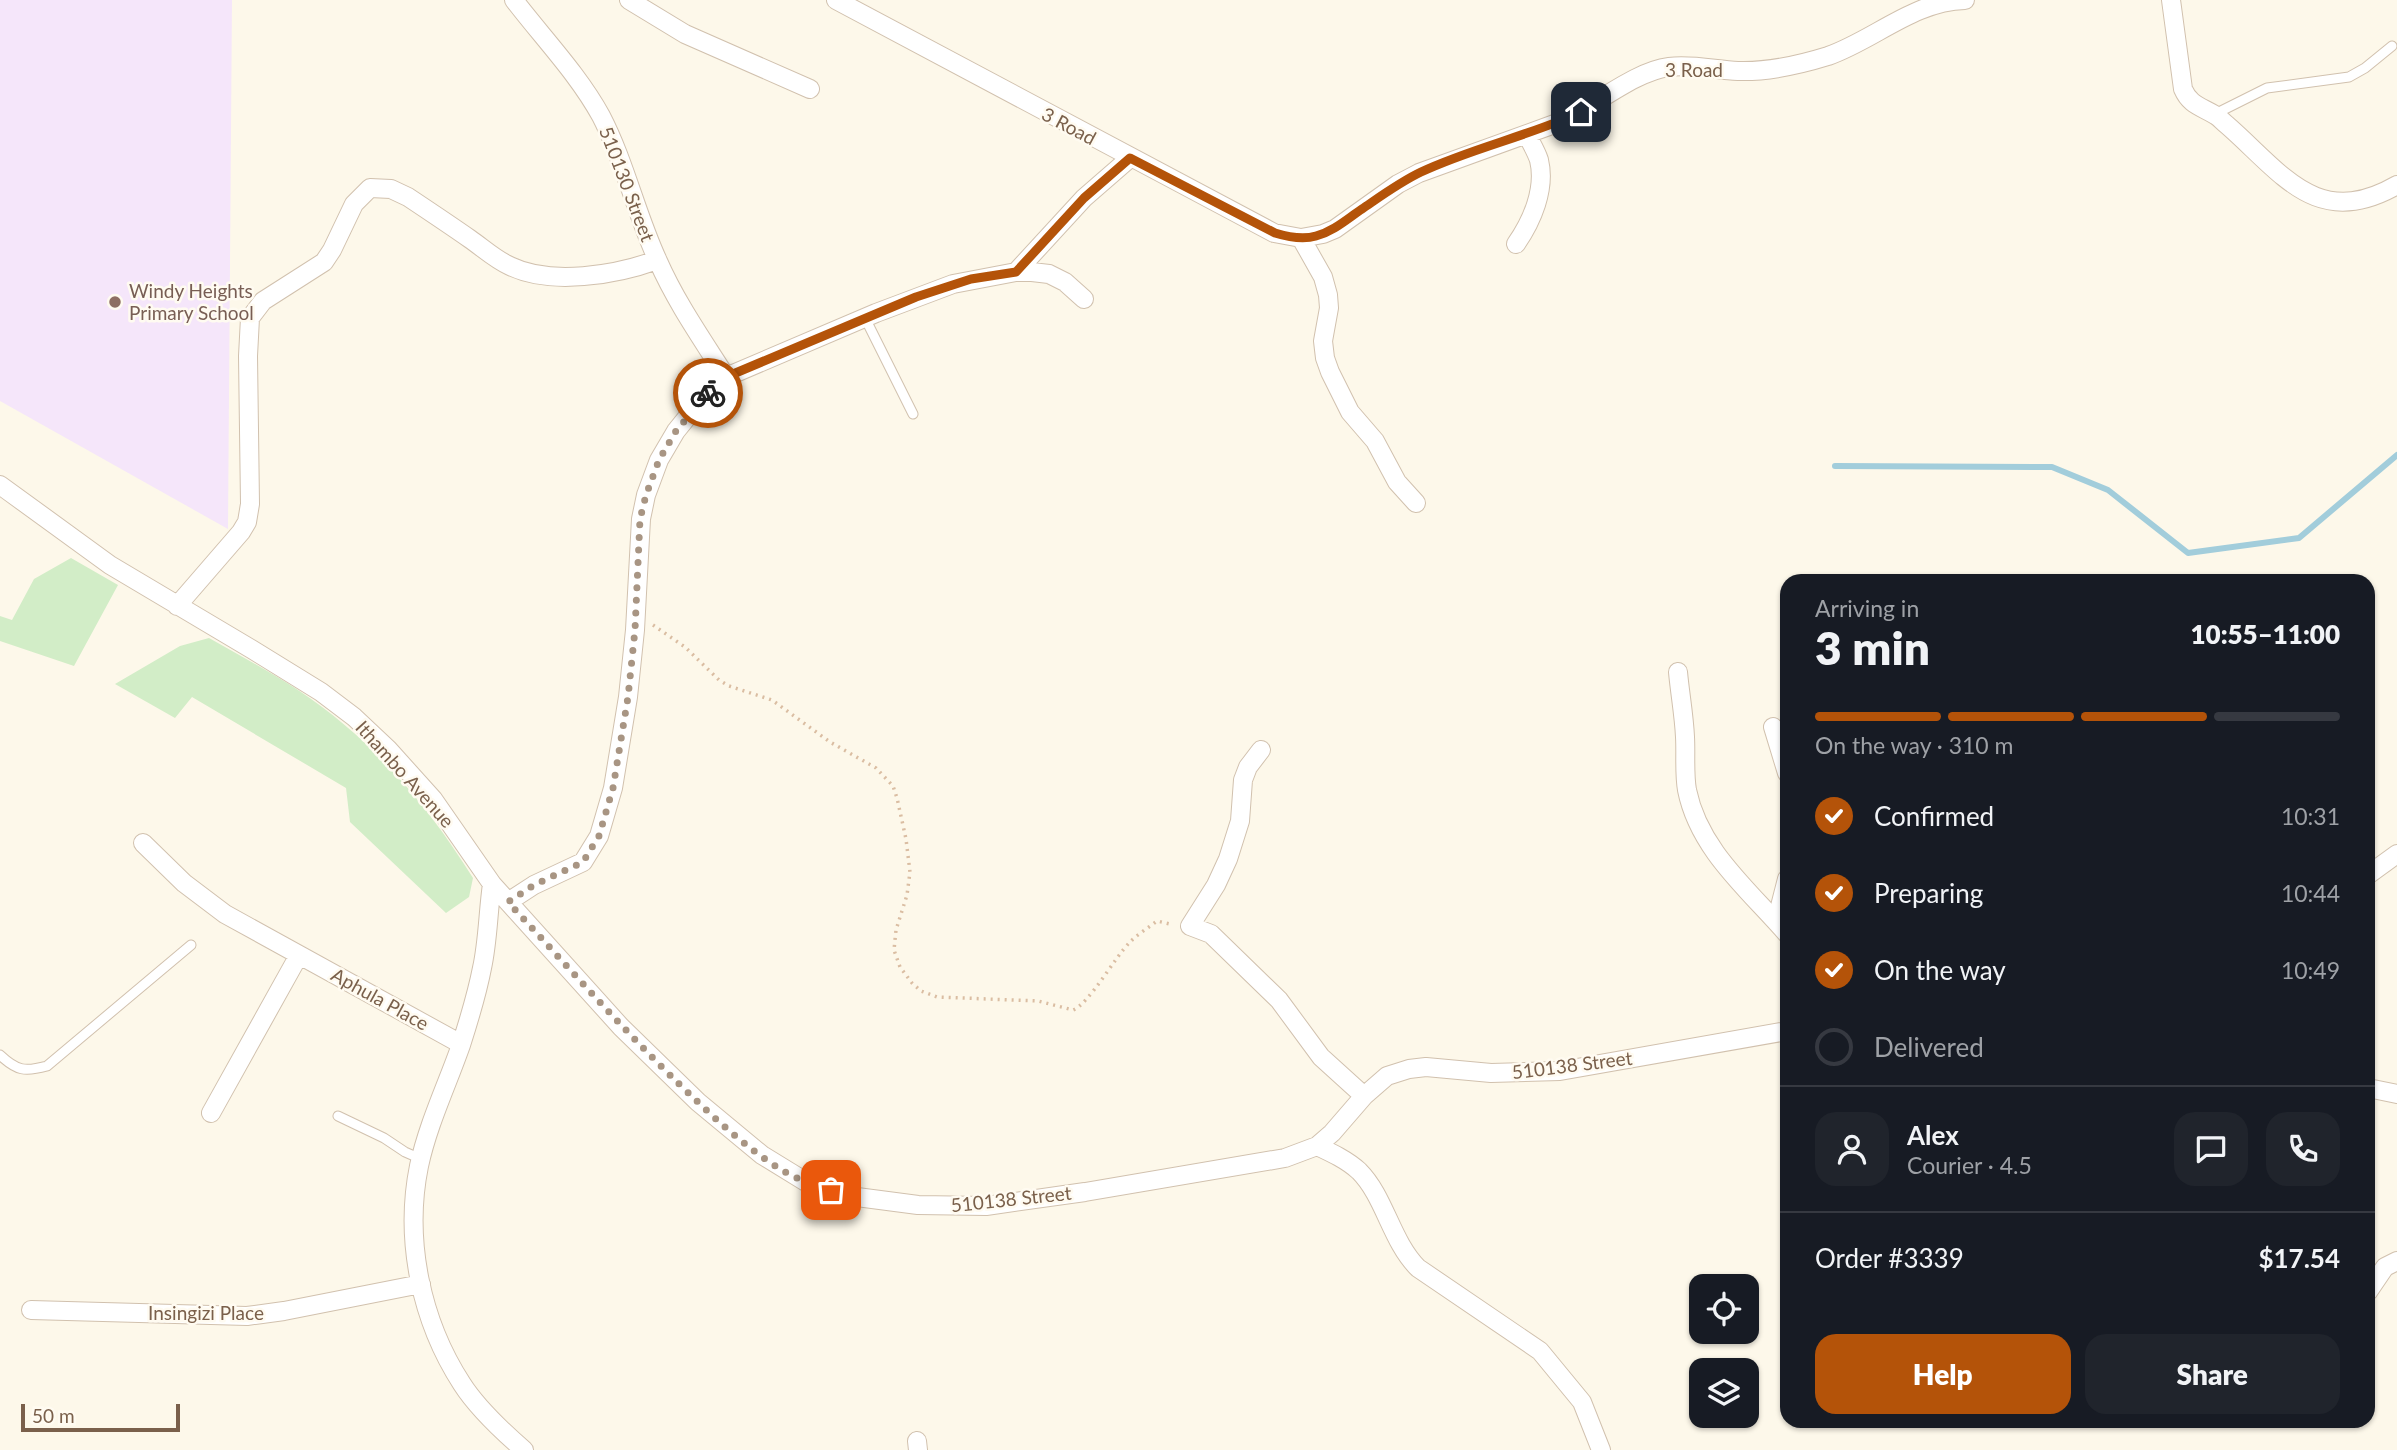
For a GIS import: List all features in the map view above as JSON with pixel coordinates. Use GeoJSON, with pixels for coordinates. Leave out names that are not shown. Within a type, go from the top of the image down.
{"type":"FeatureCollection","features":[{"type":"Feature","properties":{"kind":"street","name":"510130 Street"},"geometry":{"type":"LineString","coordinates":[[514,0],[584,89],[600,115],[657,260],[674,295],[726,377]]}},
{"type":"Feature","properties":{"kind":"street"},"geometry":{"type":"LineString","coordinates":[[629,0],[685,34],[810,89]]}},
{"type":"Feature","properties":{"kind":"street","name":"3 Road"},"geometry":{"type":"LineString","coordinates":[[836,0],[1275,233],[1301,238],[1314,237],[1335,229],[1419,173],[1527,135],[1581,112],[1646,74],[1668,67],[1757,71],[1806,62],[1858,44],[1927,6],[1965,0]]}},
{"type":"Feature","properties":{"kind":"street"},"geometry":{"type":"LineString","coordinates":[[2171,0],[2183,89],[2187,99],[2215,115],[2277,172],[2315,197],[2338,202],[2357,201],[2378,196],[2397,185]]}},
{"type":"Feature","properties":{"kind":"street"},"geometry":{"type":"LineString","coordinates":[[1516,244],[1534,214],[1538,196],[1538,159],[1527,135]]}},
{"type":"Feature","properties":{"kind":"street"},"geometry":{"type":"LineString","coordinates":[[1016,272],[1084,198],[1130,158]]}},
{"type":"Feature","properties":{"kind":"street"},"geometry":{"type":"LineString","coordinates":[[177,606],[247,522],[250,504],[250,318],[262,301],[324,262],[354,204],[370,188],[391,189],[408,197],[511,267],[565,277],[634,268],[657,260]]}},
{"type":"Feature","properties":{"kind":"street"},"geometry":{"type":"LineString","coordinates":[[1301,238],[1323,277],[1328,295],[1329,308],[1323,341],[1330,372],[1350,412],[1375,441],[1397,481],[1416,503]]}},
{"type":"Feature","properties":{"kind":"street"},"geometry":{"type":"LineString","coordinates":[[508,902],[534,885],[583,862],[599,836],[613,788],[628,697],[636,615],[640,519],[652,476],[676,431],[701,400],[726,377],[953,284],[1016,272],[1049,274],[1065,282],[1084,299]]}},
{"type":"Feature","properties":{"kind":"street","name":"Ithambo Avenue"},"geometry":{"type":"LineString","coordinates":[[0,485],[99,558],[321,692],[355,717],[433,799],[492,884],[508,902]]}},
{"type":"Feature","properties":{"kind":"street"},"geometry":{"type":"LineString","coordinates":[[1678,672],[1685,735],[1686,782],[1692,806],[1711,847],[1745,891],[1780,927]]}},
{"type":"Feature","properties":{"kind":"street"},"geometry":{"type":"LineString","coordinates":[[1773,727],[1780,750]]}},
{"type":"Feature","properties":{"kind":"street"},"geometry":{"type":"LineString","coordinates":[[1261,750],[1248,767],[1243,780],[1240,821],[1228,859],[1216,885],[1190,926],[1211,934],[1279,1000],[1321,1057],[1364,1096]]}},
{"type":"Feature","properties":{"kind":"street","name":"Aphula Place"},"geometry":{"type":"LineString","coordinates":[[143,843],[184,883],[225,914],[461,1044]]}},
{"type":"Feature","properties":{"kind":"street"},"geometry":{"type":"LineString","coordinates":[[2375,870],[2397,854]]}},
{"type":"Feature","properties":{"kind":"street"},"geometry":{"type":"LineString","coordinates":[[492,884],[482,968],[461,1044],[429,1128],[421,1159],[414,1199],[414,1244],[421,1284],[441,1346],[463,1386],[485,1413],[524,1450]]}},
{"type":"Feature","properties":{"kind":"street","name":"510138 Street"},"geometry":{"type":"LineString","coordinates":[[508,902],[621,1027],[698,1102],[762,1155],[806,1182],[857,1197],[918,1205],[986,1206],[1263,1163],[1304,1153],[1332,1133],[1364,1096],[1387,1076],[1409,1069],[1426,1067],[1491,1073],[1560,1071],[1780,1032]]}},
{"type":"Feature","properties":{"kind":"street"},"geometry":{"type":"LineString","coordinates":[[211,1113],[299,955]]}},
{"type":"Feature","properties":{"kind":"street"},"geometry":{"type":"LineString","coordinates":[[2375,1089],[2397,1094]]}},
{"type":"Feature","properties":{"kind":"street"},"geometry":{"type":"LineString","coordinates":[[1317,1146],[1344,1159],[1361,1173],[1407,1257],[1418,1268],[1540,1351],[1581,1402],[1601,1450]]}},
{"type":"Feature","properties":{"kind":"street"},"geometry":{"type":"LineString","coordinates":[[2375,1282],[2385,1267],[2397,1261]]}},
{"type":"Feature","properties":{"kind":"street","name":"Insingizi Place"},"geometry":{"type":"LineString","coordinates":[[31,1310],[247,1316],[421,1284]]}},
{"type":"Feature","properties":{"kind":"lane"},"geometry":{"type":"LineString","coordinates":[[2215,115],[2267,88],[2350,77],[2392,46]]}},
{"type":"Feature","properties":{"kind":"lane"},"geometry":{"type":"LineString","coordinates":[[865,318],[913,414]]}},
{"type":"Feature","properties":{"kind":"lane"},"geometry":{"type":"LineString","coordinates":[[0,1055],[11,1065],[28,1071],[47,1066],[191,946]]}},
{"type":"Feature","properties":{"kind":"lane"},"geometry":{"type":"LineString","coordinates":[[338,1116],[421,1159]]}},
{"type":"Feature","properties":{"kind":"path"},"geometry":{"type":"LineString","coordinates":[[636,615],[672,637],[719,680],[772,700],[830,742],[884,775],[897,798],[909,856],[908,886],[896,930],[894,950],[905,975],[921,991],[947,999],[1049,1003],[1073,1010],[1082,1005],[1116,958],[1139,933],[1157,921],[1190,926]]}},
{"type":"Feature","properties":{"kind":"shaded area","name":"Windy Heights Primary School"},"geometry":{"type":"Polygon","coordinates":[[[0,0],[232,0],[228,529],[0,401],[0,0]]]}},
{"type":"Feature","properties":{"kind":"green space"},"geometry":{"type":"Polygon","coordinates":[[[71,558],[118,585],[74,666],[0,641],[0,616],[12,620],[34,579],[71,558]]]}},
{"type":"Feature","properties":{"kind":"green space"},"geometry":{"type":"Polygon","coordinates":[[[209,638],[298,690],[350,729],[373,751],[396,774],[437,824],[473,878],[469,897],[446,913],[350,822],[346,788],[192,697],[175,718],[115,684],[180,646],[209,638]]]}},
{"type":"Feature","properties":{"kind":"waterway"},"geometry":{"type":"LineString","coordinates":[[1835,466],[2052,467],[2108,490],[2188,553],[2299,538],[2397,455]]}},
{"type":"Feature","properties":{"kind":"way so far"},"geometry":{"type":"LineString","coordinates":[[708,393],[676,431],[659,460],[640,519],[635,630],[628,697],[607,816],[599,836],[583,862],[534,885],[508,902],[621,1027],[698,1102],[787,1172],[831,1190]]}},
{"type":"Feature","properties":{"kind":"place","name":"Windy Heights Primary School"},"geometry":{"type":"Point","coordinates":[115,302]}},
{"type":"Feature","properties":{"kind":"route"},"geometry":{"type":"LineString","coordinates":[[708,393],[726,377],[916,297],[971,279],[1016,272],[1084,198],[1130,158],[1275,233],[1288,237],[1314,237],[1335,229],[1398,184],[1419,173],[1527,135],[1581,112]]}}]}
